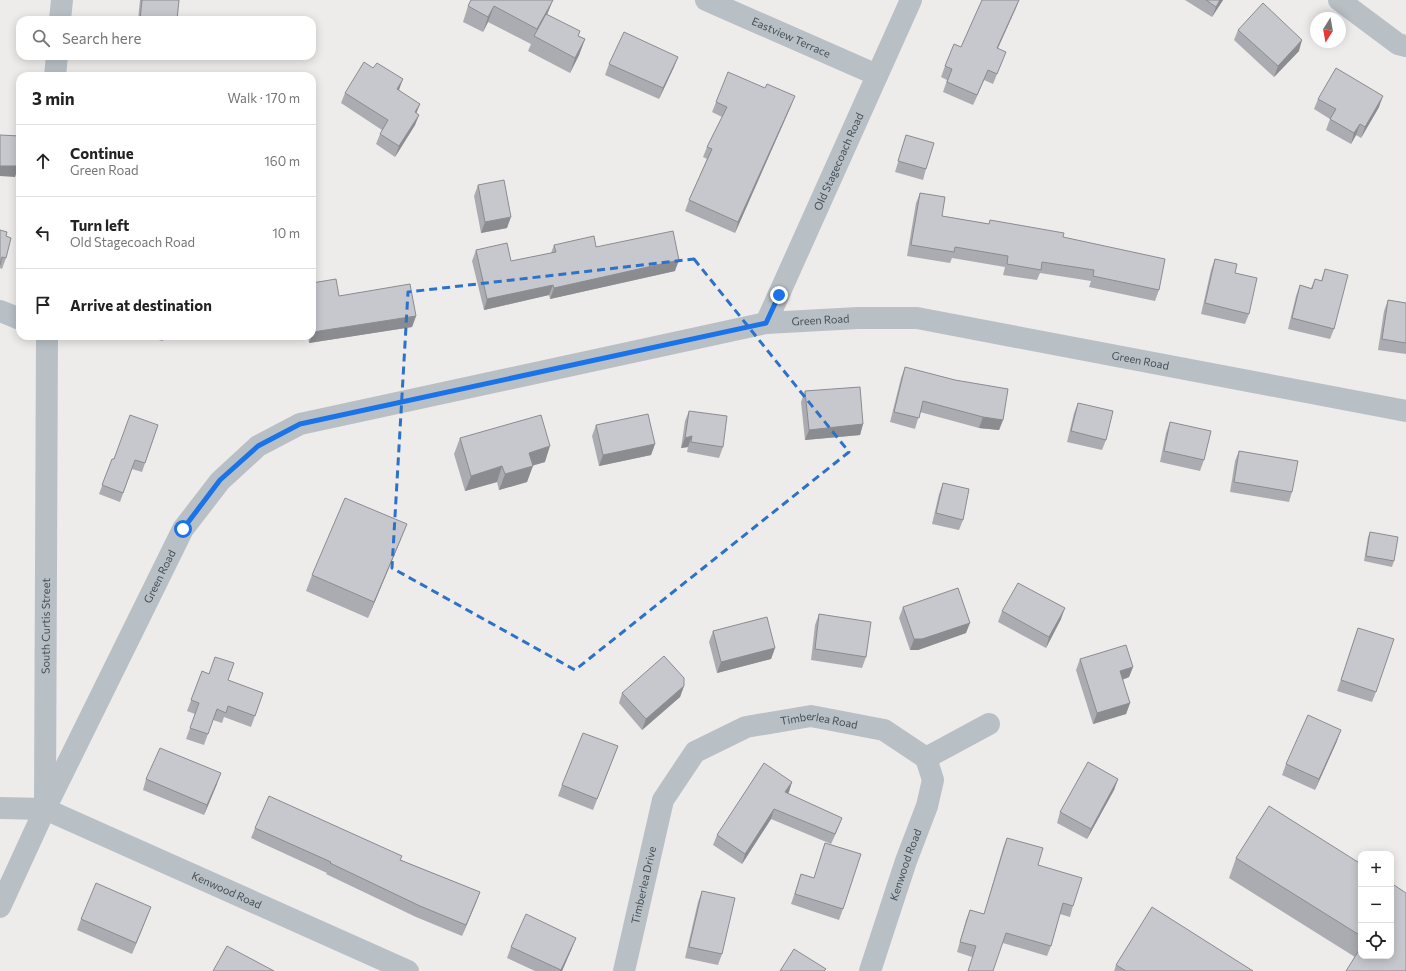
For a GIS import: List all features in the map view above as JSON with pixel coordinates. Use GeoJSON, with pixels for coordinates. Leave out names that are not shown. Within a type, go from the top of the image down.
{"type":"FeatureCollection","features":[{"type":"Feature","properties":{"kind":"street"},"geometry":{"type":"LineString","coordinates":[[60,16],[62,0]]}},
{"type":"Feature","properties":{"kind":"street","name":"Eastview Terrace"},"geometry":{"type":"LineString","coordinates":[[706,0],[877,75]]}},
{"type":"Feature","properties":{"kind":"street","name":"Old Stagecoach Road"},"geometry":{"type":"LineString","coordinates":[[766,323],[911,0]]}},
{"type":"Feature","properties":{"kind":"street"},"geometry":{"type":"LineString","coordinates":[[1339,0],[1398,44],[1406,46]]}},
{"type":"Feature","properties":{"kind":"street"},"geometry":{"type":"LineString","coordinates":[[55,72],[57,60]]}},
{"type":"Feature","properties":{"kind":"street"},"geometry":{"type":"LineString","coordinates":[[0,311],[16,317]]}},
{"type":"Feature","properties":{"kind":"street","name":"Green Road"},"geometry":{"type":"LineString","coordinates":[[45,808],[183,529],[220,480],[258,446],[300,424],[766,323],[858,318],[917,318],[1406,411]]}},
{"type":"Feature","properties":{"kind":"street","name":"South Curtis Street"},"geometry":{"type":"LineString","coordinates":[[0,907],[45,808],[47,340]]}},
{"type":"Feature","properties":{"kind":"street","name":"Timberlea Road"},"geometry":{"type":"LineString","coordinates":[[663,800],[695,752],[746,728],[811,716],[884,730],[926,758]]}},
{"type":"Feature","properties":{"kind":"street"},"geometry":{"type":"LineString","coordinates":[[926,758],[989,724]]}},
{"type":"Feature","properties":{"kind":"street","name":"Kenwood Road"},"geometry":{"type":"LineString","coordinates":[[870,971],[906,861],[927,806],[933,780],[926,758]]}},
{"type":"Feature","properties":{"kind":"street","name":"Timberlea Drive"},"geometry":{"type":"LineString","coordinates":[[624,971],[663,800]]}},
{"type":"Feature","properties":{"kind":"street"},"geometry":{"type":"LineString","coordinates":[[0,808],[45,808]]}},
{"type":"Feature","properties":{"kind":"street","name":"Kenwood Road"},"geometry":{"type":"LineString","coordinates":[[45,808],[408,971]]}},
{"type":"Feature","properties":{"kind":"highlighted area"},"geometry":{"type":"Polygon","coordinates":[[[694,259],[849,452],[575,670],[392,568],[408,292],[694,259]]]}},
{"type":"Feature","properties":{"kind":"building"},"geometry":{"type":"Polygon","coordinates":[[[142,0],[179,0],[177,16],[140,16],[142,0]]]}},
{"type":"Feature","properties":{"kind":"building"},"geometry":{"type":"Polygon","coordinates":[[[471,0],[553,0],[537,29],[494,6],[488,17],[468,6],[471,0]]]}},
{"type":"Feature","properties":{"kind":"building"},"geometry":{"type":"Polygon","coordinates":[[[982,0],[1019,0],[997,48],[1006,52],[997,74],[988,70],[977,95],[947,82],[952,69],[945,66],[954,44],[961,47],[982,0]]]}},
{"type":"Feature","properties":{"kind":"building"},"geometry":{"type":"Polygon","coordinates":[[[1206,0],[1220,0],[1216,7],[1206,0]]]}},
{"type":"Feature","properties":{"kind":"building"},"geometry":{"type":"Polygon","coordinates":[[[1263,3],[1302,40],[1278,66],[1238,30],[1263,3]]]}},
{"type":"Feature","properties":{"kind":"building"},"geometry":{"type":"Polygon","coordinates":[[[546,14],[580,31],[578,36],[585,39],[575,58],[534,36],[546,14]]]}},
{"type":"Feature","properties":{"kind":"building"},"geometry":{"type":"Polygon","coordinates":[[[624,32],[678,57],[663,88],[609,64],[624,32]]]}},
{"type":"Feature","properties":{"kind":"building"},"geometry":{"type":"Polygon","coordinates":[[[364,62],[373,68],[377,63],[403,79],[397,89],[420,104],[415,112],[419,115],[399,146],[380,134],[388,120],[345,93],[364,62]]]}},
{"type":"Feature","properties":{"kind":"building"},"geometry":{"type":"Polygon","coordinates":[[[1336,68],[1383,96],[1365,127],[1360,124],[1354,133],[1330,119],[1336,109],[1318,99],[1336,68]]]}},
{"type":"Feature","properties":{"kind":"building"},"geometry":{"type":"Polygon","coordinates":[[[728,72],[765,88],[767,84],[795,96],[738,222],[689,200],[712,149],[707,147],[727,107],[716,102],[728,72]]]}},
{"type":"Feature","properties":{"kind":"building"},"geometry":{"type":"Polygon","coordinates":[[[0,135],[16,136],[16,166],[0,166],[0,135]]]}},
{"type":"Feature","properties":{"kind":"building"},"geometry":{"type":"Polygon","coordinates":[[[906,135],[934,143],[926,169],[898,161],[906,135]]]}},
{"type":"Feature","properties":{"kind":"building"},"geometry":{"type":"Polygon","coordinates":[[[504,180],[511,217],[485,222],[478,185],[504,180]]]}},
{"type":"Feature","properties":{"kind":"building"},"geometry":{"type":"Polygon","coordinates":[[[920,193],[945,197],[942,216],[989,224],[990,220],[1064,233],[1063,237],[1165,259],[1159,290],[1093,276],[1094,270],[1042,262],[1041,270],[1007,264],[1008,256],[955,247],[954,252],[911,245],[920,193]]]}},
{"type":"Feature","properties":{"kind":"building"},"geometry":{"type":"Polygon","coordinates":[[[0,230],[7,232],[6,236],[11,238],[6,258],[2,257],[0,265],[0,230]]]}},
{"type":"Feature","properties":{"kind":"building"},"geometry":{"type":"Polygon","coordinates":[[[673,231],[679,260],[554,288],[553,285],[487,299],[476,250],[507,243],[511,261],[556,252],[554,245],[594,236],[596,247],[673,231]]]}},
{"type":"Feature","properties":{"kind":"building"},"geometry":{"type":"Polygon","coordinates":[[[1215,259],[1237,264],[1235,273],[1257,278],[1249,314],[1205,303],[1215,259]]]}},
{"type":"Feature","properties":{"kind":"building"},"geometry":{"type":"Polygon","coordinates":[[[1325,269],[1348,275],[1334,329],[1292,318],[1300,285],[1312,289],[1315,279],[1322,281],[1325,269]]]}},
{"type":"Feature","properties":{"kind":"building"},"geometry":{"type":"Polygon","coordinates":[[[336,279],[339,296],[410,284],[416,316],[316,332],[316,282],[336,279]]]}},
{"type":"Feature","properties":{"kind":"building"},"geometry":{"type":"Polygon","coordinates":[[[1388,300],[1406,303],[1406,343],[1382,339],[1388,300]]]}},
{"type":"Feature","properties":{"kind":"building"},"geometry":{"type":"Polygon","coordinates":[[[905,367],[955,380],[1008,389],[1003,420],[983,417],[923,401],[919,418],[894,412],[905,367]]]}},
{"type":"Feature","properties":{"kind":"building"},"geometry":{"type":"Polygon","coordinates":[[[860,387],[863,424],[809,430],[805,391],[860,387]]]}},
{"type":"Feature","properties":{"kind":"building"},"geometry":{"type":"Polygon","coordinates":[[[1078,403],[1113,411],[1106,440],[1071,431],[1078,403]]]}},
{"type":"Feature","properties":{"kind":"building"},"geometry":{"type":"Polygon","coordinates":[[[689,411],[727,416],[723,447],[691,442],[692,436],[685,438],[689,411]]]}},
{"type":"Feature","properties":{"kind":"building"},"geometry":{"type":"Polygon","coordinates":[[[648,414],[655,444],[603,455],[596,425],[648,414]]]}},
{"type":"Feature","properties":{"kind":"building"},"geometry":{"type":"Polygon","coordinates":[[[130,415],[158,425],[145,463],[135,460],[123,493],[102,485],[112,459],[114,459],[130,415]]]}},
{"type":"Feature","properties":{"kind":"building"},"geometry":{"type":"Polygon","coordinates":[[[541,415],[550,446],[529,453],[533,466],[505,474],[502,466],[471,476],[460,438],[541,415]]]}},
{"type":"Feature","properties":{"kind":"building"},"geometry":{"type":"Polygon","coordinates":[[[1170,422],[1211,431],[1204,460],[1164,451],[1170,422]]]}},
{"type":"Feature","properties":{"kind":"building"},"geometry":{"type":"Polygon","coordinates":[[[1239,451],[1298,461],[1292,492],[1234,482],[1239,451]]]}},
{"type":"Feature","properties":{"kind":"building"},"geometry":{"type":"Polygon","coordinates":[[[943,483],[969,489],[963,520],[936,513],[943,483]]]}},
{"type":"Feature","properties":{"kind":"building"},"geometry":{"type":"Polygon","coordinates":[[[345,498],[407,524],[374,602],[312,575],[345,498]]]}},
{"type":"Feature","properties":{"kind":"building"},"geometry":{"type":"Polygon","coordinates":[[[1370,532],[1398,537],[1394,561],[1366,556],[1370,532]]]}},
{"type":"Feature","properties":{"kind":"building"},"geometry":{"type":"Polygon","coordinates":[[[1018,583],[1065,608],[1049,637],[1002,611],[1018,583]]]}},
{"type":"Feature","properties":{"kind":"building"},"geometry":{"type":"Polygon","coordinates":[[[958,588],[970,623],[922,639],[914,639],[903,607],[958,588]]]}},
{"type":"Feature","properties":{"kind":"building"},"geometry":{"type":"Polygon","coordinates":[[[819,614],[871,622],[866,657],[815,649],[819,614]]]}},
{"type":"Feature","properties":{"kind":"building"},"geometry":{"type":"Polygon","coordinates":[[[767,617],[775,648],[721,662],[713,631],[767,617]]]}},
{"type":"Feature","properties":{"kind":"building"},"geometry":{"type":"Polygon","coordinates":[[[1358,628],[1394,639],[1376,692],[1341,680],[1358,628]]]}},
{"type":"Feature","properties":{"kind":"building"},"geometry":{"type":"Polygon","coordinates":[[[1126,645],[1133,667],[1120,671],[1130,703],[1097,713],[1080,659],[1126,645]]]}},
{"type":"Feature","properties":{"kind":"building"},"geometry":{"type":"Polygon","coordinates":[[[664,656],[684,678],[684,686],[646,719],[622,693],[664,656]]]}},
{"type":"Feature","properties":{"kind":"building"},"geometry":{"type":"Polygon","coordinates":[[[215,657],[234,663],[228,680],[263,693],[255,716],[228,706],[226,713],[217,709],[208,734],[190,728],[199,703],[191,700],[202,671],[209,674],[215,657]]]}},
{"type":"Feature","properties":{"kind":"building"},"geometry":{"type":"Polygon","coordinates":[[[1308,715],[1341,730],[1319,779],[1286,764],[1308,715]]]}},
{"type":"Feature","properties":{"kind":"building"},"geometry":{"type":"Polygon","coordinates":[[[583,733],[618,746],[597,799],[562,785],[583,733]]]}},
{"type":"Feature","properties":{"kind":"building"},"geometry":{"type":"Polygon","coordinates":[[[160,748],[221,773],[207,805],[146,779],[160,748]]]}},
{"type":"Feature","properties":{"kind":"building"},"geometry":{"type":"Polygon","coordinates":[[[1088,762],[1118,779],[1091,829],[1060,812],[1088,762]]]}},
{"type":"Feature","properties":{"kind":"building"},"geometry":{"type":"Polygon","coordinates":[[[764,763],[792,782],[785,792],[842,818],[835,834],[774,809],[745,854],[717,835],[764,763]]]}},
{"type":"Feature","properties":{"kind":"building"},"geometry":{"type":"Polygon","coordinates":[[[269,796],[402,856],[400,860],[480,892],[466,925],[420,906],[330,863],[331,862],[255,828],[269,796]]]}},
{"type":"Feature","properties":{"kind":"building"},"geometry":{"type":"Polygon","coordinates":[[[1269,806],[1358,862],[1358,934],[1236,858],[1269,806]]]}},
{"type":"Feature","properties":{"kind":"building"},"geometry":{"type":"Polygon","coordinates":[[[1007,838],[1043,848],[1038,865],[1082,878],[1073,906],[1063,903],[1051,946],[1006,933],[993,971],[968,971],[976,946],[960,942],[970,910],[984,914],[1007,838]]]}},
{"type":"Feature","properties":{"kind":"building"},"geometry":{"type":"Polygon","coordinates":[[[825,843],[861,854],[843,909],[795,894],[801,874],[814,878],[825,843]]]}},
{"type":"Feature","properties":{"kind":"building"},"geometry":{"type":"Polygon","coordinates":[[[96,883],[151,907],[136,943],[81,919],[96,883]]]}},
{"type":"Feature","properties":{"kind":"building"},"geometry":{"type":"Polygon","coordinates":[[[1394,885],[1406,893],[1406,971],[1346,971],[1358,952],[1358,959],[1394,959],[1394,885]]]}},
{"type":"Feature","properties":{"kind":"building"},"geometry":{"type":"Polygon","coordinates":[[[702,891],[735,898],[722,954],[689,947],[702,891]]]}},
{"type":"Feature","properties":{"kind":"building"},"geometry":{"type":"Polygon","coordinates":[[[1152,907],[1253,971],[1126,971],[1116,965],[1152,907]]]}},
{"type":"Feature","properties":{"kind":"building"},"geometry":{"type":"Polygon","coordinates":[[[526,914],[576,938],[561,970],[511,947],[526,914]]]}},
{"type":"Feature","properties":{"kind":"building"},"geometry":{"type":"Polygon","coordinates":[[[227,946],[274,971],[213,971],[227,946]]]}},
{"type":"Feature","properties":{"kind":"building"},"geometry":{"type":"Polygon","coordinates":[[[794,949],[826,969],[824,971],[780,971],[794,949]]]}},
{"type":"Feature","properties":{"kind":"route"},"geometry":{"type":"LineString","coordinates":[[183,529],[220,480],[258,446],[300,424],[766,323],[779,295]]}}]}
